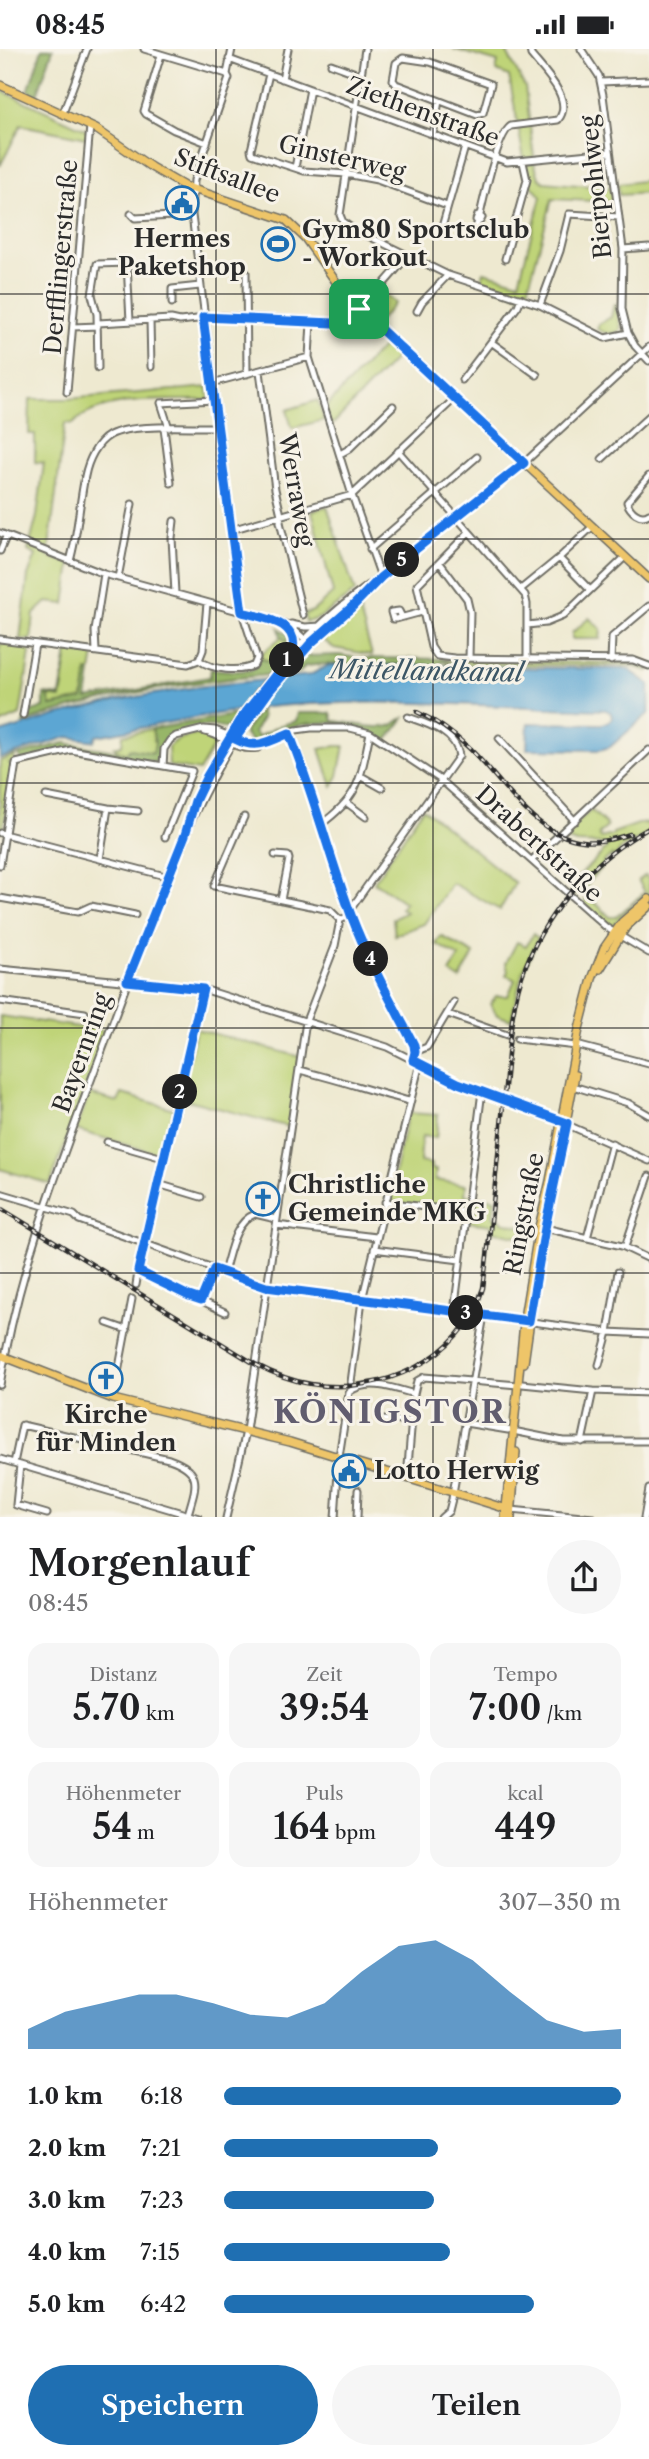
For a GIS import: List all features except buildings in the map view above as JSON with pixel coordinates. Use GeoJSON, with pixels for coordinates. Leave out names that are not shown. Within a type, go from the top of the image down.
{"type":"FeatureCollection","features":[{"type":"Feature","properties":{"kind":"main road","name":"Stiftsallee"},"geometry":{"type":"LineString","coordinates":[[0,85],[90,126],[170,179],[286,220],[305,238],[359,309],[649,579]]}},
{"type":"Feature","properties":{"kind":"main road","name":"Ringstraße"},"geometry":{"type":"LineString","coordinates":[[526,1320],[578,1046],[600,969],[616,935],[631,913],[649,899]]}},
{"type":"Feature","properties":{"kind":"main road","name":"Ringstraße"},"geometry":{"type":"LineString","coordinates":[[616,935],[649,906]]}},
{"type":"Feature","properties":{"kind":"main road","name":"Ringstraße"},"geometry":{"type":"LineString","coordinates":[[508,1514],[526,1320],[539,1227],[573,1086],[578,1046]]}},
{"type":"Feature","properties":{"kind":"main road"},"geometry":{"type":"LineString","coordinates":[[2,1356],[113,1399],[339,1457],[453,1493],[508,1514]]}},
{"type":"Feature","properties":{"kind":"main road","name":"Ringstraße"},"geometry":{"type":"LineString","coordinates":[[508,1514],[518,1432],[520,1385]]}},
{"type":"Feature","properties":{"kind":"street"},"geometry":{"type":"LineString","coordinates":[[63,113],[87,49]]}},
{"type":"Feature","properties":{"kind":"street"},"geometry":{"type":"LineString","coordinates":[[144,49],[227,74]]}},
{"type":"Feature","properties":{"kind":"street"},"geometry":{"type":"LineString","coordinates":[[0,639],[188,664],[200,660],[210,666],[227,669],[245,669],[254,665],[256,654],[242,612],[192,215],[193,189],[229,78],[227,74],[232,49]]}},
{"type":"Feature","properties":{"kind":"street"},"geometry":{"type":"LineString","coordinates":[[282,79],[288,49]]}},
{"type":"Feature","properties":{"kind":"street"},"geometry":{"type":"LineString","coordinates":[[365,49],[340,215],[343,222],[448,275],[540,305],[605,338],[628,334]]}},
{"type":"Feature","properties":{"kind":"street"},"geometry":{"type":"LineString","coordinates":[[474,235],[504,132],[508,127],[558,120],[563,112],[558,89],[531,55],[530,49]]}},
{"type":"Feature","properties":{"kind":"street","name":"Bierpohlweg"},"geometry":{"type":"LineString","coordinates":[[581,49],[592,63],[601,82],[623,249],[621,303],[628,334],[649,361]]}},
{"type":"Feature","properties":{"kind":"street"},"geometry":{"type":"LineString","coordinates":[[161,55],[144,111],[174,130],[207,143]]}},
{"type":"Feature","properties":{"kind":"street"},"geometry":{"type":"LineString","coordinates":[[403,58],[429,62],[491,84],[480,115],[439,101],[396,84],[393,80],[397,60],[403,58]]}},
{"type":"Feature","properties":{"kind":"street","name":"Ziethenstraße"},"geometry":{"type":"LineString","coordinates":[[229,59],[510,163],[610,152]]}},
{"type":"Feature","properties":{"kind":"street"},"geometry":{"type":"LineString","coordinates":[[331,64],[361,75]]}},
{"type":"Feature","properties":{"kind":"street","name":"Ginsterweg"},"geometry":{"type":"LineString","coordinates":[[269,74],[251,150],[254,155],[295,168],[381,181],[447,206]]}},
{"type":"Feature","properties":{"kind":"street"},"geometry":{"type":"LineString","coordinates":[[601,82],[649,80]]}},
{"type":"Feature","properties":{"kind":"street"},"geometry":{"type":"LineString","coordinates":[[295,168],[310,89]]}},
{"type":"Feature","properties":{"kind":"street"},"geometry":{"type":"LineString","coordinates":[[433,135],[439,101]]}},
{"type":"Feature","properties":{"kind":"street","name":"Derfflingerstraße"},"geometry":{"type":"LineString","coordinates":[[67,392],[90,126]]}},
{"type":"Feature","properties":{"kind":"street"},"geometry":{"type":"LineString","coordinates":[[442,227],[465,147]]}},
{"type":"Feature","properties":{"kind":"street"},"geometry":{"type":"LineString","coordinates":[[505,259],[527,180],[523,162]]}},
{"type":"Feature","properties":{"kind":"street"},"geometry":{"type":"LineString","coordinates":[[131,214],[135,218],[192,215]]}},
{"type":"Feature","properties":{"kind":"street"},"geometry":{"type":"LineString","coordinates":[[540,305],[569,214],[619,218]]}},
{"type":"Feature","properties":{"kind":"street"},"geometry":{"type":"LineString","coordinates":[[623,249],[649,247]]}},
{"type":"Feature","properties":{"kind":"street"},"geometry":{"type":"LineString","coordinates":[[73,327],[130,321],[180,321],[203,317],[340,321],[359,309],[409,255]]}},
{"type":"Feature","properties":{"kind":"street"},"geometry":{"type":"LineString","coordinates":[[98,368],[98,324],[92,295],[97,264],[124,262],[128,266],[130,321]]}},
{"type":"Feature","properties":{"kind":"street"},"geometry":{"type":"LineString","coordinates":[[246,272],[247,374]]}},
{"type":"Feature","properties":{"kind":"street"},"geometry":{"type":"LineString","coordinates":[[417,311],[448,275]]}},
{"type":"Feature","properties":{"kind":"street"},"geometry":{"type":"LineString","coordinates":[[172,303],[172,289],[200,286]]}},
{"type":"Feature","properties":{"kind":"street"},"geometry":{"type":"LineString","coordinates":[[462,380],[522,298]]}},
{"type":"Feature","properties":{"kind":"street"},"geometry":{"type":"LineString","coordinates":[[149,320],[151,367]]}},
{"type":"Feature","properties":{"kind":"street"},"geometry":{"type":"LineString","coordinates":[[311,322],[309,357],[381,577]]}},
{"type":"Feature","properties":{"kind":"street"},"geometry":{"type":"LineString","coordinates":[[492,342],[537,375]]}},
{"type":"Feature","properties":{"kind":"street"},"geometry":{"type":"LineString","coordinates":[[308,640],[321,626],[524,463],[649,347]]}},
{"type":"Feature","properties":{"kind":"street"},"geometry":{"type":"LineString","coordinates":[[212,383],[309,357]]}},
{"type":"Feature","properties":{"kind":"street","name":"Werraweg"},"geometry":{"type":"LineString","coordinates":[[260,371],[280,522],[303,615]]}},
{"type":"Feature","properties":{"kind":"street"},"geometry":{"type":"LineString","coordinates":[[171,483],[167,428],[161,403],[214,400]]}},
{"type":"Feature","properties":{"kind":"street"},"geometry":{"type":"LineString","coordinates":[[231,530],[352,495],[450,403]]}},
{"type":"Feature","properties":{"kind":"street"},"geometry":{"type":"LineString","coordinates":[[340,454],[349,449],[393,406]]}},
{"type":"Feature","properties":{"kind":"street"},"geometry":{"type":"LineString","coordinates":[[602,459],[649,416]]}},
{"type":"Feature","properties":{"kind":"street"},"geometry":{"type":"LineString","coordinates":[[70,561],[78,533],[85,475],[95,448],[109,436],[130,429],[218,427]]}},
{"type":"Feature","properties":{"kind":"street"},"geometry":{"type":"LineString","coordinates":[[398,451],[521,589],[527,604],[527,660]]}},
{"type":"Feature","properties":{"kind":"street"},"geometry":{"type":"LineString","coordinates":[[370,549],[477,457]]}},
{"type":"Feature","properties":{"kind":"street"},"geometry":{"type":"LineString","coordinates":[[649,476],[628,501],[628,506],[638,515],[644,517],[649,514]]}},
{"type":"Feature","properties":{"kind":"street"},"geometry":{"type":"LineString","coordinates":[[118,578],[132,503]]}},
{"type":"Feature","properties":{"kind":"street"},"geometry":{"type":"LineString","coordinates":[[174,521],[172,538],[175,593]]}},
{"type":"Feature","properties":{"kind":"street"},"geometry":{"type":"LineString","coordinates":[[521,589],[592,527]]}},
{"type":"Feature","properties":{"kind":"street"},"geometry":{"type":"LineString","coordinates":[[469,532],[417,585],[433,653],[443,658],[633,660],[649,666]]}},
{"type":"Feature","properties":{"kind":"street"},"geometry":{"type":"LineString","coordinates":[[0,551],[3,535],[104,574],[299,627],[321,626]]}},
{"type":"Feature","properties":{"kind":"street"},"geometry":{"type":"LineString","coordinates":[[527,625],[563,616],[625,557]]}},
{"type":"Feature","properties":{"kind":"street"},"geometry":{"type":"LineString","coordinates":[[559,558],[590,590]]}},
{"type":"Feature","properties":{"kind":"street"},"geometry":{"type":"LineString","coordinates":[[440,563],[467,599],[470,612],[469,658]]}},
{"type":"Feature","properties":{"kind":"street"},"geometry":{"type":"LineString","coordinates":[[96,651],[94,631],[104,574]]}},
{"type":"Feature","properties":{"kind":"street"},"geometry":{"type":"LineString","coordinates":[[308,640],[351,608],[381,577]]}},
{"type":"Feature","properties":{"kind":"street"},"geometry":{"type":"LineString","coordinates":[[200,660],[207,603]]}},
{"type":"Feature","properties":{"kind":"street"},"geometry":{"type":"LineString","coordinates":[[611,661],[612,637],[649,606]]}},
{"type":"Feature","properties":{"kind":"street"},"geometry":{"type":"LineString","coordinates":[[402,617],[422,613]]}},
{"type":"Feature","properties":{"kind":"street"},"geometry":{"type":"LineString","coordinates":[[277,621],[293,627],[308,640]]}},
{"type":"Feature","properties":{"kind":"street"},"geometry":{"type":"LineString","coordinates":[[277,621],[293,636],[292,654]]}},
{"type":"Feature","properties":{"kind":"street"},"geometry":{"type":"LineString","coordinates":[[299,627],[308,640]]}},
{"type":"Feature","properties":{"kind":"street","name":"Bayernring"},"geometry":{"type":"LineString","coordinates":[[0,1385],[2,1356],[45,1206],[127,981],[185,835],[243,716],[278,670],[308,640]]}},
{"type":"Feature","properties":{"kind":"street","name":"Bayernring"},"geometry":{"type":"LineString","coordinates":[[231,740],[308,640]]}},
{"type":"Feature","properties":{"kind":"street"},"geometry":{"type":"LineString","coordinates":[[23,716],[35,643]]}},
{"type":"Feature","properties":{"kind":"street","name":"Drabertstraße"},"geometry":{"type":"LineString","coordinates":[[408,717],[439,730],[456,746],[459,756],[457,762],[441,779]]}},
{"type":"Feature","properties":{"kind":"street","name":"Drabertstraße"},"geometry":{"type":"LineString","coordinates":[[163,766],[164,750],[170,740],[195,731],[231,740],[245,749],[270,745],[289,733],[312,728],[350,728],[370,733],[441,779],[616,935],[649,953]]}},
{"type":"Feature","properties":{"kind":"street"},"geometry":{"type":"LineString","coordinates":[[289,733],[351,912],[415,1052],[413,1060]]}},
{"type":"Feature","properties":{"kind":"street"},"geometry":{"type":"LineString","coordinates":[[320,825],[346,803],[361,776],[370,733]]}},
{"type":"Feature","properties":{"kind":"street"},"geometry":{"type":"LineString","coordinates":[[499,738],[575,821]]}},
{"type":"Feature","properties":{"kind":"street"},"geometry":{"type":"LineString","coordinates":[[0,865],[2,834],[16,763],[71,750],[192,771],[165,837]]}},
{"type":"Feature","properties":{"kind":"street"},"geometry":{"type":"LineString","coordinates":[[532,860],[649,751]]}},
{"type":"Feature","properties":{"kind":"street"},"geometry":{"type":"LineString","coordinates":[[361,776],[382,787]]}},
{"type":"Feature","properties":{"kind":"street"},"geometry":{"type":"LineString","coordinates":[[226,1517],[246,1431],[306,1021],[335,947],[340,920],[351,912],[441,779]]}},
{"type":"Feature","properties":{"kind":"street"},"geometry":{"type":"LineString","coordinates":[[46,796],[138,811]]}},
{"type":"Feature","properties":{"kind":"street"},"geometry":{"type":"LineString","coordinates":[[346,803],[366,817]]}},
{"type":"Feature","properties":{"kind":"street"},"geometry":{"type":"LineString","coordinates":[[100,859],[108,808]]}},
{"type":"Feature","properties":{"kind":"street"},"geometry":{"type":"LineString","coordinates":[[244,817],[214,886],[330,910],[340,920]]}},
{"type":"Feature","properties":{"kind":"street"},"geometry":{"type":"LineString","coordinates":[[2,834],[169,877]]}},
{"type":"Feature","properties":{"kind":"street"},"geometry":{"type":"LineString","coordinates":[[275,855],[288,856],[289,859],[281,900]]}},
{"type":"Feature","properties":{"kind":"street"},"geometry":{"type":"LineString","coordinates":[[0,898],[78,912],[91,906],[135,915]]}},
{"type":"Feature","properties":{"kind":"street"},"geometry":{"type":"LineString","coordinates":[[0,969],[203,989],[377,1044],[452,1080],[564,1122],[649,1161]]}},
{"type":"Feature","properties":{"kind":"street"},"geometry":{"type":"LineString","coordinates":[[136,1285],[143,1243],[203,989]]}},
{"type":"Feature","properties":{"kind":"street"},"geometry":{"type":"LineString","coordinates":[[0,1001],[85,1013]]}},
{"type":"Feature","properties":{"kind":"street"},"geometry":{"type":"LineString","coordinates":[[415,1052],[427,1047],[454,1002]]}},
{"type":"Feature","properties":{"kind":"street"},"geometry":{"type":"LineString","coordinates":[[447,1014],[507,1035]]}},
{"type":"Feature","properties":{"kind":"street"},"geometry":{"type":"LineString","coordinates":[[517,1039],[578,1046],[649,1064]]}},
{"type":"Feature","properties":{"kind":"street"},"geometry":{"type":"LineString","coordinates":[[351,1382],[362,1300],[420,1063]]}},
{"type":"Feature","properties":{"kind":"street"},"geometry":{"type":"LineString","coordinates":[[299,1070],[409,1101]]}},
{"type":"Feature","properties":{"kind":"street"},"geometry":{"type":"LineString","coordinates":[[573,1086],[628,1103],[649,1115]]}},
{"type":"Feature","properties":{"kind":"street"},"geometry":{"type":"LineString","coordinates":[[454,1311],[482,1091]]}},
{"type":"Feature","properties":{"kind":"street"},"geometry":{"type":"LineString","coordinates":[[107,1142],[163,1158]]}},
{"type":"Feature","properties":{"kind":"street"},"geometry":{"type":"LineString","coordinates":[[587,1238],[612,1143]]}},
{"type":"Feature","properties":{"kind":"street"},"geometry":{"type":"LineString","coordinates":[[625,1247],[649,1176]]}},
{"type":"Feature","properties":{"kind":"street"},"geometry":{"type":"LineString","coordinates":[[158,1184],[201,1197]]}},
{"type":"Feature","properties":{"kind":"street"},"geometry":{"type":"LineString","coordinates":[[0,1193],[45,1206],[266,1287],[608,1332],[649,1334]]}},
{"type":"Feature","properties":{"kind":"street"},"geometry":{"type":"LineString","coordinates":[[385,1202],[466,1212]]}},
{"type":"Feature","properties":{"kind":"street"},"geometry":{"type":"LineString","coordinates":[[224,1272],[232,1244],[246,1219],[252,1214],[276,1222],[376,1237]]}},
{"type":"Feature","properties":{"kind":"street"},"geometry":{"type":"LineString","coordinates":[[545,1228],[625,1247],[649,1259]]}},
{"type":"Feature","properties":{"kind":"street"},"geometry":{"type":"LineString","coordinates":[[374,1249],[460,1260]]}},
{"type":"Feature","properties":{"kind":"street"},"geometry":{"type":"LineString","coordinates":[[201,1300],[214,1269]]}},
{"type":"Feature","properties":{"kind":"street"},"geometry":{"type":"LineString","coordinates":[[138,1271],[225,1312]]}},
{"type":"Feature","properties":{"kind":"street"},"geometry":{"type":"LineString","coordinates":[[598,1365],[608,1332],[618,1272]]}},
{"type":"Feature","properties":{"kind":"street"},"geometry":{"type":"LineString","coordinates":[[113,1399],[132,1299]]}},
{"type":"Feature","properties":{"kind":"street"},"geometry":{"type":"LineString","coordinates":[[441,1517],[449,1514],[484,1315]]}},
{"type":"Feature","properties":{"kind":"street"},"geometry":{"type":"LineString","coordinates":[[107,1323],[127,1330]]}},
{"type":"Feature","properties":{"kind":"street"},"geometry":{"type":"LineString","coordinates":[[407,1478],[414,1394],[417,1381],[424,1377],[649,1393]]}},
{"type":"Feature","properties":{"kind":"street"},"geometry":{"type":"LineString","coordinates":[[335,1517],[339,1457],[351,1389],[380,1385],[414,1394]]}},
{"type":"Feature","properties":{"kind":"street"},"geometry":{"type":"LineString","coordinates":[[582,1442],[593,1391]]}},
{"type":"Feature","properties":{"kind":"street"},"geometry":{"type":"LineString","coordinates":[[382,1420],[411,1421]]}},
{"type":"Feature","properties":{"kind":"street"},"geometry":{"type":"LineString","coordinates":[[464,1423],[508,1430]]}},
{"type":"Feature","properties":{"kind":"street"},"geometry":{"type":"LineString","coordinates":[[47,1514],[16,1505],[22,1425],[169,1459],[187,1467],[195,1477],[196,1486],[188,1514]]}},
{"type":"Feature","properties":{"kind":"street"},"geometry":{"type":"LineString","coordinates":[[518,1432],[546,1439],[582,1442],[649,1441]]}},
{"type":"Feature","properties":{"kind":"street"},"geometry":{"type":"LineString","coordinates":[[0,1459],[199,1517]]}},
{"type":"Feature","properties":{"kind":"street"},"geometry":{"type":"LineString","coordinates":[[644,1517],[649,1489]]}},
{"type":"Feature","properties":{"kind":"street"},"geometry":{"type":"LineString","coordinates":[[357,1517],[358,1490]]}},
{"type":"Feature","properties":{"kind":"street"},"geometry":{"type":"LineString","coordinates":[[508,1514],[593,1517]]}},
{"type":"Feature","properties":{"kind":"green space"},"geometry":{"type":"Polygon","coordinates":[[[42,49],[53,49],[37,95],[28,91],[42,49]]]}},
{"type":"Feature","properties":{"kind":"green space"},"geometry":{"type":"Polygon","coordinates":[[[453,49],[505,49],[525,87],[534,157],[524,159],[509,76],[496,71],[498,62],[453,49]]]}},
{"type":"Feature","properties":{"kind":"green space"},"geometry":{"type":"Polygon","coordinates":[[[0,90],[87,130],[86,138],[21,125],[0,166],[0,90]]]}},
{"type":"Feature","properties":{"kind":"green space"},"geometry":{"type":"Polygon","coordinates":[[[534,162],[539,178],[544,182],[612,188],[614,202],[552,199],[526,297],[481,282],[484,272],[519,282],[541,197],[529,182],[525,164],[534,162]]]}},
{"type":"Feature","properties":{"kind":"green space"},"geometry":{"type":"Polygon","coordinates":[[[649,176],[649,193],[619,195],[618,184],[642,181],[649,176]]]}},
{"type":"Feature","properties":{"kind":"green space"},"geometry":{"type":"Polygon","coordinates":[[[379,290],[395,303],[380,320],[365,305],[379,290]]]}},
{"type":"Feature","properties":{"kind":"green space"},"geometry":{"type":"Polygon","coordinates":[[[614,304],[620,331],[608,333],[597,329],[599,324],[611,317],[614,304]]]}},
{"type":"Feature","properties":{"kind":"green space"},"geometry":{"type":"Polygon","coordinates":[[[387,342],[400,354],[331,426],[325,408],[387,342]]]}},
{"type":"Feature","properties":{"kind":"green space"},"geometry":{"type":"Polygon","coordinates":[[[208,387],[209,400],[157,400],[118,404],[100,408],[73,424],[65,423],[48,556],[71,564],[65,604],[47,602],[34,614],[31,640],[20,639],[28,576],[36,555],[28,551],[37,516],[44,463],[35,462],[35,434],[29,434],[30,399],[67,399],[208,387]]]}},
{"type":"Feature","properties":{"kind":"green space"},"geometry":{"type":"Polygon","coordinates":[[[318,400],[324,420],[292,428],[287,410],[318,400]]]}},
{"type":"Feature","properties":{"kind":"green space"},"geometry":{"type":"Polygon","coordinates":[[[327,506],[355,592],[319,618],[306,622],[304,614],[313,611],[333,593],[312,511],[327,506]]]}},
{"type":"Feature","properties":{"kind":"green space"},"geometry":{"type":"Polygon","coordinates":[[[358,605],[372,655],[334,648],[322,639],[358,605]]]}},
{"type":"Feature","properties":{"kind":"green space"},"geometry":{"type":"Polygon","coordinates":[[[589,618],[601,629],[600,639],[572,639],[572,633],[589,618]]]}},
{"type":"Feature","properties":{"kind":"green space"},"geometry":{"type":"Polygon","coordinates":[[[279,628],[288,635],[289,647],[268,675],[113,697],[23,723],[27,712],[44,708],[44,694],[60,696],[67,652],[61,698],[48,696],[51,706],[83,699],[87,671],[91,672],[87,699],[210,677],[211,669],[253,670],[260,658],[271,662],[284,651],[287,641],[281,637],[279,628]]]}},
{"type":"Feature","properties":{"kind":"green space"},"geometry":{"type":"Polygon","coordinates":[[[281,637],[287,641],[284,651],[271,662],[260,658],[260,655],[281,637]]]}},
{"type":"Feature","properties":{"kind":"green space"},"geometry":{"type":"Polygon","coordinates":[[[0,643],[29,647],[30,653],[20,715],[0,724],[0,643]]]}},
{"type":"Feature","properties":{"kind":"green space"},"geometry":{"type":"Polygon","coordinates":[[[68,652],[94,655],[91,672],[87,672],[84,699],[50,706],[48,696],[61,697],[68,652]]]}},
{"type":"Feature","properties":{"kind":"green space"},"geometry":{"type":"Polygon","coordinates":[[[339,655],[359,658],[449,659],[438,664],[326,664],[305,666],[300,672],[290,673],[305,656],[339,655]]]}},
{"type":"Feature","properties":{"kind":"green space"},"geometry":{"type":"Polygon","coordinates":[[[454,660],[628,663],[649,668],[649,671],[630,666],[444,664],[454,660]]]}},
{"type":"Feature","properties":{"kind":"green space"},"geometry":{"type":"Polygon","coordinates":[[[260,709],[262,718],[254,732],[258,737],[296,721],[298,713],[331,713],[333,721],[376,727],[392,725],[404,718],[387,741],[354,727],[317,723],[293,727],[252,742],[245,735],[245,731],[260,709]]]}},
{"type":"Feature","properties":{"kind":"green space"},"geometry":{"type":"Polygon","coordinates":[[[240,714],[228,728],[202,726],[176,733],[159,751],[159,763],[71,748],[22,760],[18,755],[65,743],[126,753],[130,749],[153,753],[155,743],[152,729],[240,714]]]}},
{"type":"Feature","properties":{"kind":"green space"},"geometry":{"type":"Polygon","coordinates":[[[152,729],[154,753],[130,749],[127,753],[114,747],[122,745],[123,735],[152,729]]]}},
{"type":"Feature","properties":{"kind":"green space"},"geometry":{"type":"Polygon","coordinates":[[[203,734],[217,740],[199,771],[169,766],[168,747],[188,736],[203,734]]]}},
{"type":"Feature","properties":{"kind":"green space"},"geometry":{"type":"Polygon","coordinates":[[[344,746],[338,776],[332,786],[320,749],[344,746]]]}},
{"type":"Feature","properties":{"kind":"green space"},"geometry":{"type":"Polygon","coordinates":[[[15,755],[14,762],[9,763],[12,767],[3,831],[0,832],[0,761],[15,755]]]}},
{"type":"Feature","properties":{"kind":"green space"},"geometry":{"type":"Polygon","coordinates":[[[423,808],[515,883],[500,910],[452,883],[424,924],[395,935],[393,919],[406,912],[401,908],[405,903],[374,882],[423,808]]]}},
{"type":"Feature","properties":{"kind":"green space"},"geometry":{"type":"Polygon","coordinates":[[[591,810],[607,827],[599,834],[600,838],[644,822],[649,822],[649,833],[621,849],[614,858],[612,855],[603,862],[588,883],[587,889],[577,896],[570,892],[574,884],[572,883],[607,848],[604,844],[577,843],[560,838],[591,810]]]}},
{"type":"Feature","properties":{"kind":"green space"},"geometry":{"type":"Polygon","coordinates":[[[646,875],[649,893],[636,901],[613,925],[585,904],[588,896],[610,917],[616,917],[645,892],[638,880],[646,875]]]}},
{"type":"Feature","properties":{"kind":"green space"},"geometry":{"type":"Polygon","coordinates":[[[533,934],[538,938],[522,974],[511,1020],[497,1015],[491,1004],[496,996],[508,996],[515,980],[506,975],[506,963],[517,942],[526,946],[533,934]]]}},
{"type":"Feature","properties":{"kind":"green space"},"geometry":{"type":"Polygon","coordinates":[[[441,936],[474,954],[460,979],[450,973],[459,957],[436,944],[441,936]]]}},
{"type":"Feature","properties":{"kind":"green space"},"geometry":{"type":"Polygon","coordinates":[[[0,1016],[107,1031],[50,1184],[0,1169],[0,1016]]]}},
{"type":"Feature","properties":{"kind":"green space"},"geometry":{"type":"Polygon","coordinates":[[[196,1029],[301,1057],[289,1127],[180,1098],[196,1029]]]}},
{"type":"Feature","properties":{"kind":"green space"},"geometry":{"type":"Polygon","coordinates":[[[89,1094],[118,1102],[122,1094],[174,1109],[162,1152],[159,1154],[76,1130],[89,1094]]]}},
{"type":"Feature","properties":{"kind":"green space"},"geometry":{"type":"Polygon","coordinates":[[[408,1113],[438,1115],[436,1138],[422,1136],[420,1162],[431,1164],[431,1169],[436,1170],[435,1180],[466,1185],[465,1195],[495,1199],[493,1218],[535,1230],[532,1239],[491,1231],[491,1225],[467,1222],[468,1212],[388,1201],[408,1113]]]}},
{"type":"Feature","properties":{"kind":"water","name":"Mittellandkanal"},"geometry":{"type":"Polygon","coordinates":[[[329,665],[628,669],[649,684],[649,713],[610,747],[599,750],[527,749],[528,723],[602,724],[612,718],[611,713],[606,710],[370,702],[291,705],[218,714],[96,736],[94,741],[68,737],[0,758],[0,733],[54,716],[118,700],[196,687],[310,675],[329,665]]]}},
{"type":"Feature","properties":{"kind":"railway"},"geometry":{"type":"LineString","coordinates":[[417,712],[451,732],[482,761],[533,817],[548,828],[565,837],[583,841],[606,840],[630,834]]}},
{"type":"Feature","properties":{"kind":"railway"},"geometry":{"type":"LineString","coordinates":[[0,1208],[255,1364],[282,1376],[311,1384],[338,1386],[391,1378],[415,1367],[438,1353],[457,1335],[472,1313],[483,1288],[511,1025],[526,965],[547,923],[576,886],[610,854],[649,828]]}},
{"type":"Feature","properties":{"kind":"place","name":"Hermes Paketshop"},"geometry":{"type":"Point","coordinates":[182,203]}},
{"type":"Feature","properties":{"kind":"place","name":"Gym80 Sportsclub - Workout"},"geometry":{"type":"Point","coordinates":[278,244]}},
{"type":"Feature","properties":{"kind":"place","name":"Christliche Gemeinde MKG"},"geometry":{"type":"Point","coordinates":[263,1199]}},
{"type":"Feature","properties":{"kind":"place","name":"Kirche für Minden"},"geometry":{"type":"Point","coordinates":[106,1379]}},
{"type":"Feature","properties":{"kind":"place","name":"Lotto Herwig"},"geometry":{"type":"Point","coordinates":[349,1471]}},
{"type":"Feature","properties":{"kind":"district","name":"KÖNIGSTOR"},"geometry":{"type":"Point","coordinates":[390,1412]}},
{"type":"Feature","properties":{"kind":"route"},"geometry":{"type":"LineString","coordinates":[[359,309],[524,463],[381,577],[311,643],[270,690],[235,739],[254,746],[289,733],[305,773],[351,915],[380,981],[414,1045],[413,1060],[458,1083],[567,1123],[529,1321],[266,1287],[214,1269],[201,1300],[138,1271],[203,989],[127,981],[207,776],[243,716],[292,654],[295,645],[292,633],[277,621],[242,612],[203,317],[333,323],[344,320],[359,309]]}}]}
